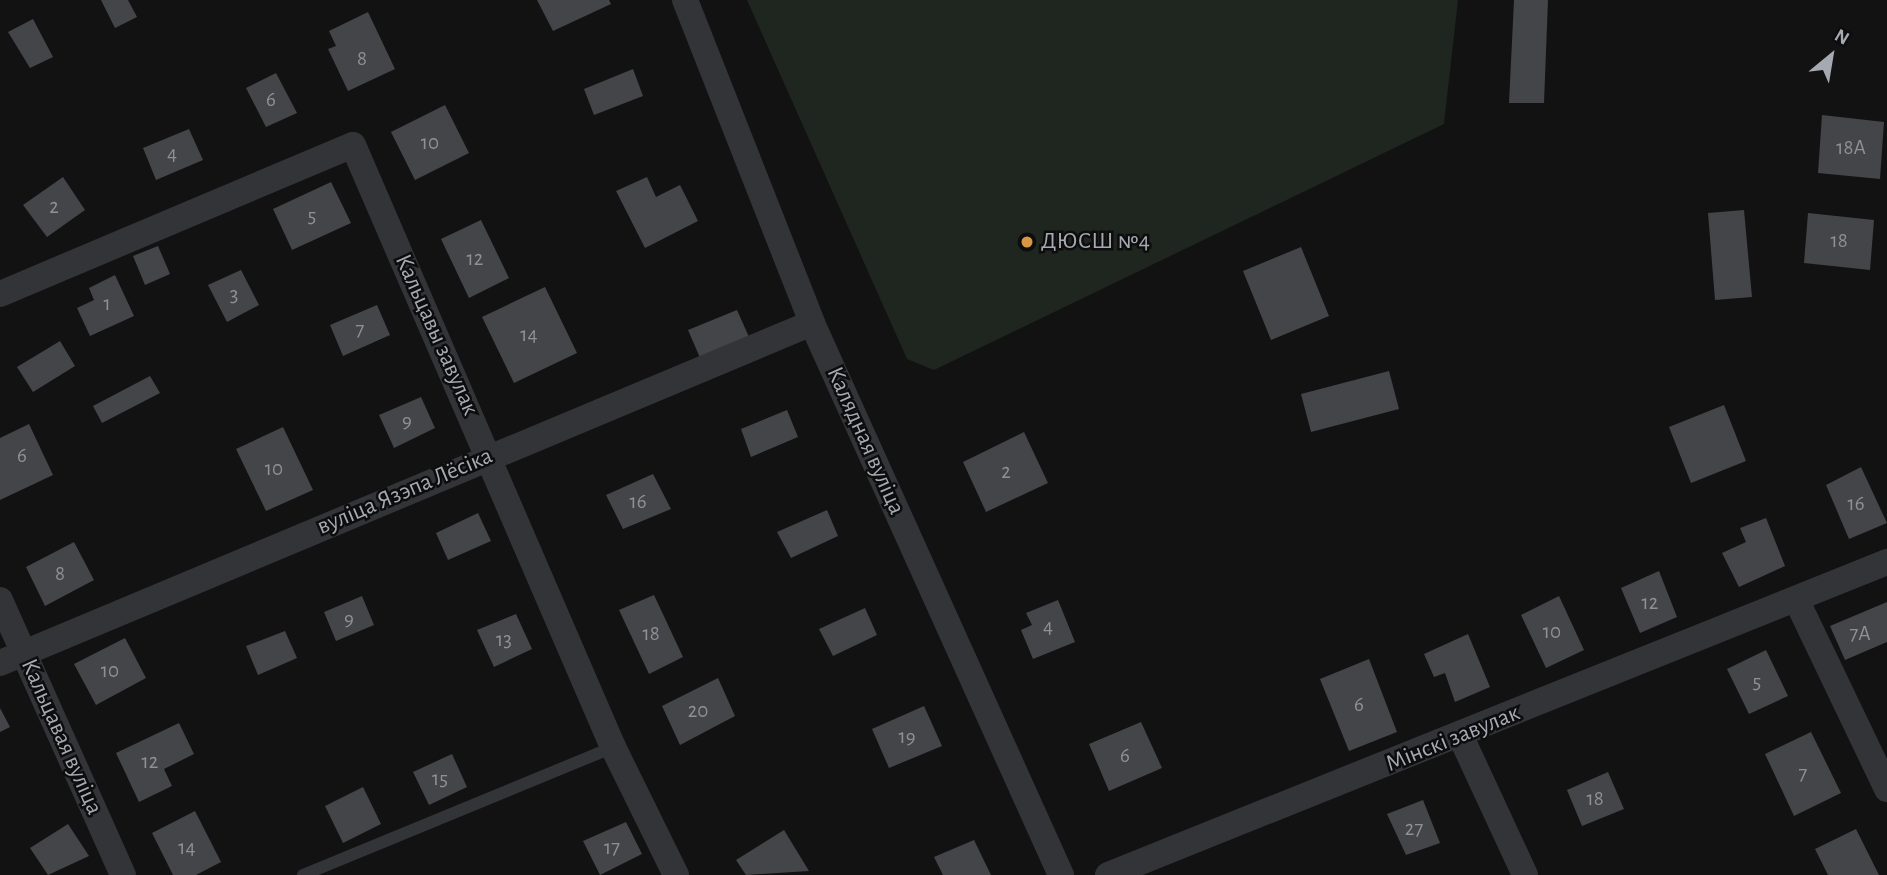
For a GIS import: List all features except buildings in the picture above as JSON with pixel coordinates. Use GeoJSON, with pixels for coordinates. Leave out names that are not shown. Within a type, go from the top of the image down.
{"type":"FeatureCollection","features":[{"type":"Feature","properties":{"kind":"street","name":"Калядная вуліца"},"geometry":{"type":"LineString","coordinates":[[685,0],[812,323],[1061,875]]}},
{"type":"Feature","properties":{"kind":"street","name":"Кальцавы завулак"},"geometry":{"type":"LineString","coordinates":[[0,294],[353,145],[614,747],[676,875]]}},
{"type":"Feature","properties":{"kind":"street","name":"вуліца Язэпа Лёсіка"},"geometry":{"type":"LineString","coordinates":[[12,658],[812,323]]}},
{"type":"Feature","properties":{"kind":"street","name":"Мінскі завулак"},"geometry":{"type":"LineString","coordinates":[[1108,875],[1461,737],[1887,562]]}},
{"type":"Feature","properties":{"kind":"street"},"geometry":{"type":"LineString","coordinates":[[1796,599],[1887,789]]}},
{"type":"Feature","properties":{"kind":"street","name":"Кальцавая вуліца"},"geometry":{"type":"LineString","coordinates":[[0,600],[12,658],[123,875]]}},
{"type":"Feature","properties":{"kind":"street"},"geometry":{"type":"LineString","coordinates":[[1461,737],[1525,875]]}},
{"type":"Feature","properties":{"kind":"lane"},"geometry":{"type":"LineString","coordinates":[[303,875],[614,747]]}},
{"type":"Feature","properties":{"kind":"shaded area","name":"ДЮСШ №4"},"geometry":{"type":"Polygon","coordinates":[[[747,0],[1458,0],[1444,124],[934,370],[907,359],[747,0]]]}},
{"type":"Feature","properties":{"kind":"place","name":"ДЮСШ №4"},"geometry":{"type":"Point","coordinates":[1027,242]}}]}
